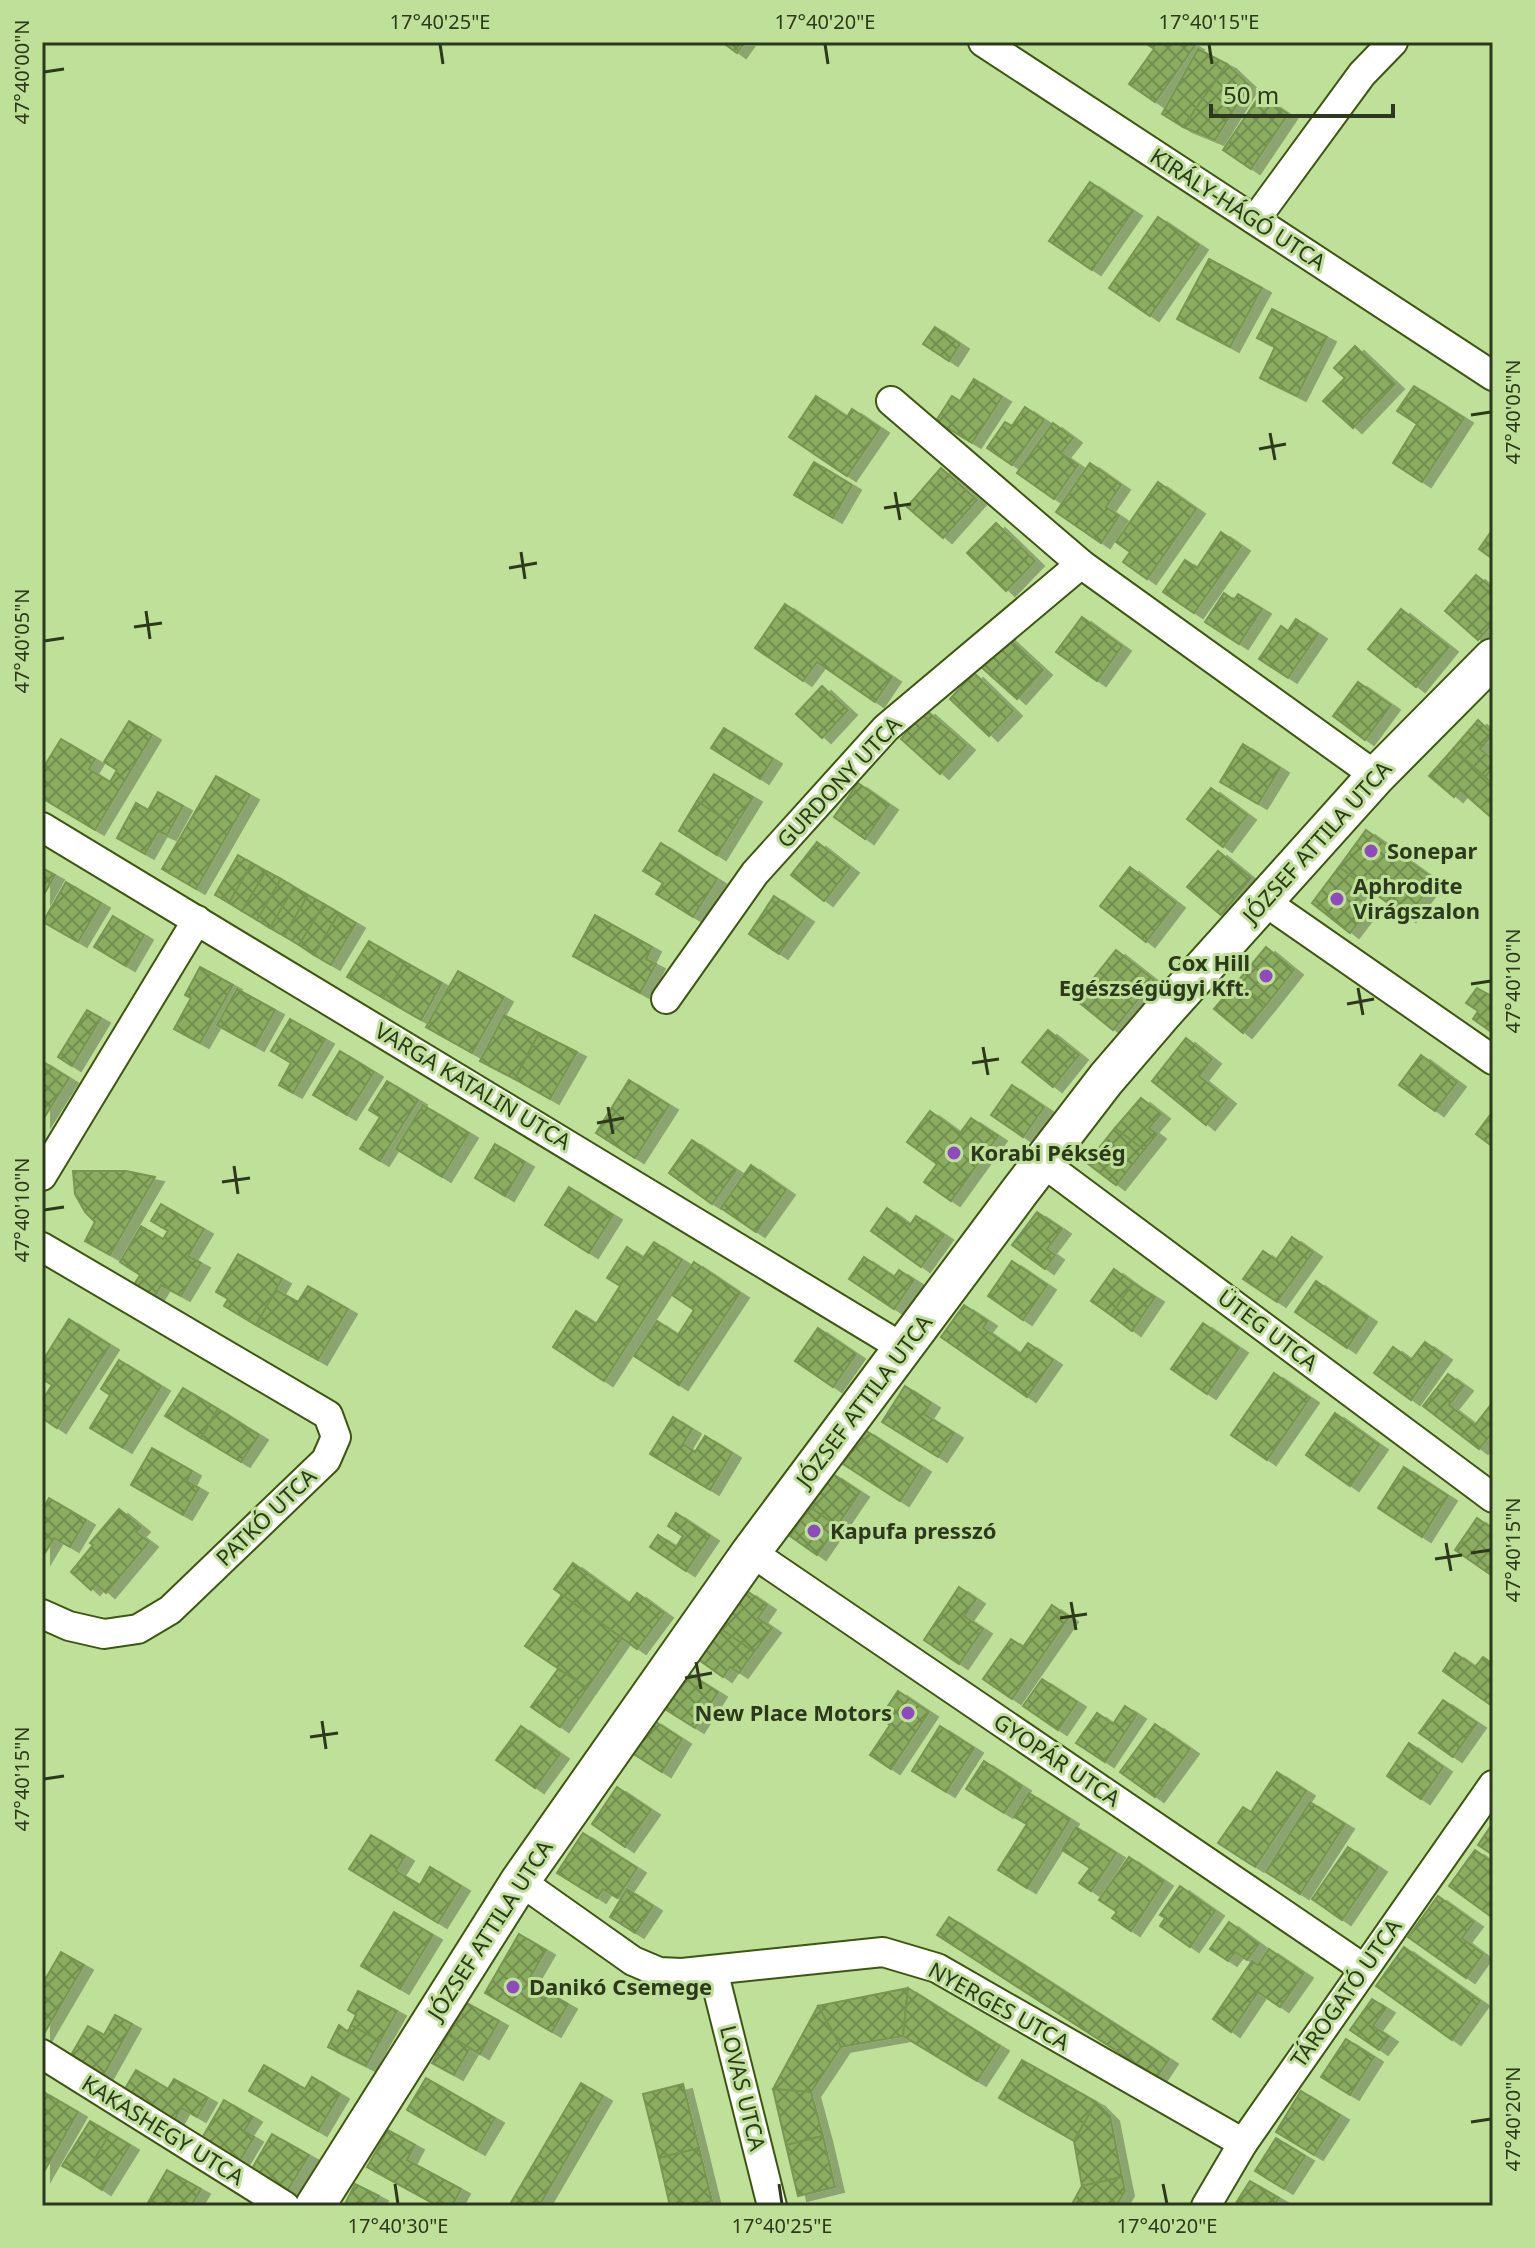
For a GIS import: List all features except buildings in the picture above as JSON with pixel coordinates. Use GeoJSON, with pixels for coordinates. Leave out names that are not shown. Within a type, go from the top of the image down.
{"type":"FeatureCollection","features":[{"type":"Feature","properties":{"kind":"street","name":"KIRÁLY-HÁGÓ UTCA"},"geometry":{"type":"LineString","coordinates":[[983,42],[1493,376]]}},
{"type":"Feature","properties":{"kind":"street"},"geometry":{"type":"LineString","coordinates":[[1255,220],[1362,74],[1393,42]]}},
{"type":"Feature","properties":{"kind":"street"},"geometry":{"type":"LineString","coordinates":[[891,401],[1081,564],[1376,776]]}},
{"type":"Feature","properties":{"kind":"street","name":"GURDONY UTCA"},"geometry":{"type":"LineString","coordinates":[[666,999],[755,873],[886,728],[1081,564]]}},
{"type":"Feature","properties":{"kind":"street","name":"JÓZSEF ATTILA UTCA"},"geometry":{"type":"LineString","coordinates":[[315,2206],[520,1881],[751,1552],[1042,1162],[1106,1079],[1264,901],[1376,776],[1493,658]]}},
{"type":"Feature","properties":{"kind":"street","name":"VARGA KATALIN UTCA"},"geometry":{"type":"LineString","coordinates":[[42,827],[903,1348]]}},
{"type":"Feature","properties":{"kind":"street"},"geometry":{"type":"LineString","coordinates":[[1264,901],[1493,1060]]}},
{"type":"Feature","properties":{"kind":"street"},"geometry":{"type":"LineString","coordinates":[[42,1176],[197,920]]}},
{"type":"Feature","properties":{"kind":"street","name":"ÜTEG UTCA"},"geometry":{"type":"LineString","coordinates":[[1042,1162],[1493,1498]]}},
{"type":"Feature","properties":{"kind":"street","name":"PATKÓ UTCA"},"geometry":{"type":"LineString","coordinates":[[42,1247],[328,1415],[336,1437],[326,1460],[170,1610],[138,1629],[104,1634],[69,1626],[42,1614]]}},
{"type":"Feature","properties":{"kind":"street","name":"GYOPÁR UTCA"},"geometry":{"type":"LineString","coordinates":[[751,1552],[1363,1968]]}},
{"type":"Feature","properties":{"kind":"street","name":"TÁROGATÓ UTCA"},"geometry":{"type":"LineString","coordinates":[[1206,2206],[1243,2143],[1493,1785]]}},
{"type":"Feature","properties":{"kind":"street","name":"NYERGES UTCA"},"geometry":{"type":"LineString","coordinates":[[520,1881],[633,1961],[659,1972],[682,1973],[883,1952],[937,1968],[1243,2143]]}},
{"type":"Feature","properties":{"kind":"street","name":"LOVAS UTCA"},"geometry":{"type":"LineString","coordinates":[[713,1970],[772,2206]]}},
{"type":"Feature","properties":{"kind":"street","name":"KAKASHEGY UTCA"},"geometry":{"type":"LineString","coordinates":[[42,2054],[285,2206]]}},
{"type":"Feature","properties":{"kind":"place","name":"Sonepar"},"geometry":{"type":"Point","coordinates":[1371,851]}},
{"type":"Feature","properties":{"kind":"place","name":"Aphrodite Virágszalon"},"geometry":{"type":"Point","coordinates":[1337,899]}},
{"type":"Feature","properties":{"kind":"place","name":"Cox Hill Egészségügyi Kft."},"geometry":{"type":"Point","coordinates":[1266,976]}},
{"type":"Feature","properties":{"kind":"place","name":"Korabi Pékség"},"geometry":{"type":"Point","coordinates":[954,1153]}},
{"type":"Feature","properties":{"kind":"place","name":"Kapufa presszó"},"geometry":{"type":"Point","coordinates":[814,1531]}},
{"type":"Feature","properties":{"kind":"place","name":"New Place Motors"},"geometry":{"type":"Point","coordinates":[908,1713]}},
{"type":"Feature","properties":{"kind":"place","name":"Danikó Csemege"},"geometry":{"type":"Point","coordinates":[513,1987]}}]}
